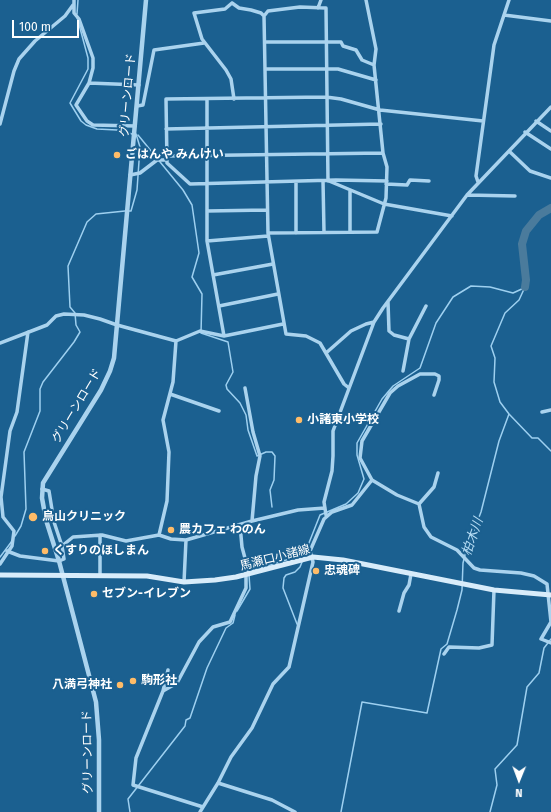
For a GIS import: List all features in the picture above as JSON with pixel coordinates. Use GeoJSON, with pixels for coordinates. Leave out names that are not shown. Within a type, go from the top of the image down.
{"type":"FeatureCollection","features":[{"type":"Feature","properties":{"kind":"main road","name":"馬瀬口小諸線"},"geometry":{"type":"LineString","coordinates":[[0,575],[147,576],[184,582],[215,580],[248,574],[313,557],[343,560],[494,590],[550,595]]}},
{"type":"Feature","properties":{"kind":"street","name":"グリーンロード"},"geometry":{"type":"LineString","coordinates":[[99,812],[99,740],[96,702],[59,561],[46,520],[42,489],[43,483],[50,470],[101,390],[114,358],[146,0]]}},
{"type":"Feature","properties":{"kind":"street"},"geometry":{"type":"LineString","coordinates":[[318,8],[321,0]]}},
{"type":"Feature","properties":{"kind":"street"},"geometry":{"type":"LineString","coordinates":[[207,241],[268,234],[377,232],[386,198],[387,167],[383,153],[380,110],[374,65],[376,50],[366,0]]}},
{"type":"Feature","properties":{"kind":"street"},"geometry":{"type":"LineString","coordinates":[[478,182],[476,176],[482,121],[494,45],[509,0]]}},
{"type":"Feature","properties":{"kind":"street"},"geometry":{"type":"LineString","coordinates":[[74,2],[74,13],[78,19],[93,58],[93,68],[89,82],[76,103],[87,121],[93,124],[135,126]]}},
{"type":"Feature","properties":{"kind":"street"},"geometry":{"type":"LineString","coordinates":[[0,124],[14,71],[19,59],[35,41],[65,16],[74,2]]}},
{"type":"Feature","properties":{"kind":"street"},"geometry":{"type":"LineString","coordinates":[[234,99],[231,80],[226,70],[204,43],[198,31],[194,13],[226,9],[232,2],[239,8],[261,13],[264,16]]}},
{"type":"Feature","properties":{"kind":"street"},"geometry":{"type":"LineString","coordinates":[[328,181],[326,8],[300,7],[268,11],[264,16],[268,234],[283,324],[286,334],[314,338],[320,343],[344,384],[349,388]]}},
{"type":"Feature","properties":{"kind":"street"},"geometry":{"type":"LineString","coordinates":[[504,15],[551,21]]}},
{"type":"Feature","properties":{"kind":"street"},"geometry":{"type":"LineString","coordinates":[[265,42],[341,42],[343,46],[356,50],[362,60],[374,65]]}},
{"type":"Feature","properties":{"kind":"street"},"geometry":{"type":"LineString","coordinates":[[137,106],[143,105],[154,50],[204,43]]}},
{"type":"Feature","properties":{"kind":"street"},"geometry":{"type":"LineString","coordinates":[[265,69],[338,69],[376,80]]}},
{"type":"Feature","properties":{"kind":"street"},"geometry":{"type":"LineString","coordinates":[[89,82],[139,85]]}},
{"type":"Feature","properties":{"kind":"street"},"geometry":{"type":"LineString","coordinates":[[429,182],[410,180],[407,184],[323,181],[190,184],[167,163],[166,99],[326,97],[341,99],[380,110],[482,121]]}},
{"type":"Feature","properties":{"kind":"street"},"geometry":{"type":"LineString","coordinates":[[207,99],[207,241],[224,336]]}},
{"type":"Feature","properties":{"kind":"street"},"geometry":{"type":"LineString","coordinates":[[200,812],[218,783],[231,756],[252,728],[273,684],[289,667],[306,601],[313,557],[310,551],[326,515],[326,493],[332,471],[333,431],[374,322],[467,195],[525,132],[551,107]]}},
{"type":"Feature","properties":{"kind":"street"},"geometry":{"type":"LineString","coordinates":[[536,121],[551,131]]}},
{"type":"Feature","properties":{"kind":"street"},"geometry":{"type":"LineString","coordinates":[[166,129],[381,124]]}},
{"type":"Feature","properties":{"kind":"street"},"geometry":{"type":"LineString","coordinates":[[525,132],[551,150]]}},
{"type":"Feature","properties":{"kind":"street"},"geometry":{"type":"LineString","coordinates":[[509,151],[530,171],[551,178]]}},
{"type":"Feature","properties":{"kind":"street"},"geometry":{"type":"LineString","coordinates":[[130,175],[140,173],[157,160],[167,158],[207,155],[383,153]]}},
{"type":"Feature","properties":{"kind":"street"},"geometry":{"type":"LineString","coordinates":[[323,181],[324,232]]}},
{"type":"Feature","properties":{"kind":"street"},"geometry":{"type":"LineString","coordinates":[[328,181],[384,204],[452,216]]}},
{"type":"Feature","properties":{"kind":"street"},"geometry":{"type":"LineString","coordinates":[[296,182],[296,233]]}},
{"type":"Feature","properties":{"kind":"street"},"geometry":{"type":"LineString","coordinates":[[350,190],[350,232]]}},
{"type":"Feature","properties":{"kind":"street"},"geometry":{"type":"LineString","coordinates":[[467,195],[515,196]]}},
{"type":"Feature","properties":{"kind":"street"},"geometry":{"type":"LineString","coordinates":[[207,210],[267,210]]}},
{"type":"Feature","properties":{"kind":"street"},"geometry":{"type":"LineString","coordinates":[[213,275],[273,264]]}},
{"type":"Feature","properties":{"kind":"street"},"geometry":{"type":"LineString","coordinates":[[219,306],[278,294]]}},
{"type":"Feature","properties":{"kind":"street"},"geometry":{"type":"LineString","coordinates":[[388,302],[389,331],[394,335],[409,339]]}},
{"type":"Feature","properties":{"kind":"street"},"geometry":{"type":"LineString","coordinates":[[403,371],[409,339],[426,306]]}},
{"type":"Feature","properties":{"kind":"street"},"geometry":{"type":"LineString","coordinates":[[0,343],[46,325],[56,316],[64,314],[84,315],[176,341],[200,331],[224,336],[283,324]]}},
{"type":"Feature","properties":{"kind":"street"},"geometry":{"type":"LineString","coordinates":[[326,353],[351,331],[374,322]]}},
{"type":"Feature","properties":{"kind":"street"},"geometry":{"type":"LineString","coordinates":[[0,564],[12,546],[14,531],[3,517],[1,497],[10,431],[17,412],[28,332]]}},
{"type":"Feature","properties":{"kind":"street"},"geometry":{"type":"LineString","coordinates":[[159,535],[167,501],[169,452],[163,420],[173,382],[176,341]]}},
{"type":"Feature","properties":{"kind":"street"},"geometry":{"type":"LineString","coordinates":[[419,504],[392,493],[372,480],[360,458],[362,441],[390,393],[398,386],[420,374],[435,374],[439,376],[440,380],[434,395]]}},
{"type":"Feature","properties":{"kind":"street"},"geometry":{"type":"LineString","coordinates":[[245,388],[253,432],[260,456],[256,476],[252,521]]}},
{"type":"Feature","properties":{"kind":"street"},"geometry":{"type":"LineString","coordinates":[[170,394],[219,411]]}},
{"type":"Feature","properties":{"kind":"street"},"geometry":{"type":"LineString","coordinates":[[542,412],[551,410]]}},
{"type":"Feature","properties":{"kind":"street"},"geometry":{"type":"LineString","coordinates":[[419,504],[434,487],[438,473]]}},
{"type":"Feature","properties":{"kind":"street"},"geometry":{"type":"LineString","coordinates":[[326,515],[352,505],[372,480]]}},
{"type":"Feature","properties":{"kind":"street"},"geometry":{"type":"LineString","coordinates":[[7,552],[32,558],[59,561],[64,558],[62,546],[54,522],[53,507],[50,502],[49,491],[42,489]]}},
{"type":"Feature","properties":{"kind":"street"},"geometry":{"type":"LineString","coordinates":[[419,504],[424,527],[431,537],[457,550],[474,568],[480,570],[521,573],[534,576],[547,584],[550,595],[551,622],[541,638],[551,643]]}},
{"type":"Feature","properties":{"kind":"street"},"geometry":{"type":"LineString","coordinates":[[62,546],[73,537],[100,535],[126,541],[159,535],[171,539],[186,540],[252,521],[298,510],[325,508]]}},
{"type":"Feature","properties":{"kind":"street"},"geometry":{"type":"LineString","coordinates":[[163,691],[177,683],[199,642],[214,627],[230,622],[246,588],[248,574],[242,547],[240,525]]}},
{"type":"Feature","properties":{"kind":"street"},"geometry":{"type":"LineString","coordinates":[[100,535],[100,575]]}},
{"type":"Feature","properties":{"kind":"street"},"geometry":{"type":"LineString","coordinates":[[184,582],[186,540]]}},
{"type":"Feature","properties":{"kind":"street"},"geometry":{"type":"LineString","coordinates":[[399,611],[411,574]]}},
{"type":"Feature","properties":{"kind":"street"},"geometry":{"type":"LineString","coordinates":[[444,654],[449,647],[479,648],[492,645],[494,590]]}},
{"type":"Feature","properties":{"kind":"street"},"geometry":{"type":"LineString","coordinates":[[168,670],[163,691],[136,758],[133,785],[203,807]]}},
{"type":"Feature","properties":{"kind":"street"},"geometry":{"type":"LineString","coordinates":[[218,783],[272,800],[295,812]]}},
{"type":"Feature","properties":{"kind":"waterway"},"geometry":{"type":"LineString","coordinates":[[77,14],[78,0]]}},
{"type":"Feature","properties":{"kind":"waterway"},"geometry":{"type":"LineString","coordinates":[[77,17],[88,58],[88,69],[70,103],[81,121],[86,125],[97,129],[117,130],[132,134]]}},
{"type":"Feature","properties":{"kind":"waterway"},"geometry":{"type":"LineString","coordinates":[[129,211],[131,211],[137,190],[140,147],[136,134]]}},
{"type":"Feature","properties":{"kind":"waterway"},"geometry":{"type":"LineString","coordinates":[[138,135],[183,190],[192,205],[199,253],[192,277],[202,294],[201,333],[228,342],[233,372],[226,385],[227,389],[240,403],[246,415],[248,430],[257,456],[266,452],[272,452],[275,456],[274,480],[270,490],[272,507]]}},
{"type":"Feature","properties":{"kind":"waterway","name":"柏木川"},"geometry":{"type":"LineString","coordinates":[[525,287],[526,280],[522,244],[526,231],[539,215],[551,208]]}},
{"type":"Feature","properties":{"kind":"waterway"},"geometry":{"type":"LineString","coordinates":[[15,536],[21,526],[26,509],[24,452],[40,411],[40,389],[43,382],[80,332],[76,325],[75,313],[70,307],[68,266],[87,222],[96,214],[125,211]]}},
{"type":"Feature","properties":{"kind":"waterway"},"geometry":{"type":"LineString","coordinates":[[303,558],[320,515],[346,504],[358,493],[364,479],[357,455],[357,443],[382,399],[393,386],[420,368],[436,323],[453,297],[471,286],[490,287],[513,293],[524,288]]}},
{"type":"Feature","properties":{"kind":"waterway","name":"柏木川"},"geometry":{"type":"LineString","coordinates":[[341,812],[362,702],[427,713],[441,649],[447,644],[462,590],[463,563],[466,551],[481,512],[499,441],[509,414],[500,402],[494,382],[495,358],[491,346],[505,313],[519,300],[525,287]]}},
{"type":"Feature","properties":{"kind":"waterway"},"geometry":{"type":"LineString","coordinates":[[509,414],[532,438],[538,438],[551,451]]}},
{"type":"Feature","properties":{"kind":"waterway"},"geometry":{"type":"LineString","coordinates":[[0,557],[12,541]]}},
{"type":"Feature","properties":{"kind":"waterway"},"geometry":{"type":"LineString","coordinates":[[251,571],[305,554]]}},
{"type":"Feature","properties":{"kind":"waterway"},"geometry":{"type":"LineString","coordinates":[[297,624],[283,588],[284,578],[286,575],[295,572],[300,567],[302,562]]}},
{"type":"Feature","properties":{"kind":"waterway"},"geometry":{"type":"LineString","coordinates":[[237,611],[250,589],[249,575]]}},
{"type":"Feature","properties":{"kind":"waterway"},"geometry":{"type":"LineString","coordinates":[[130,812],[128,799],[185,726],[186,720],[190,718],[207,668],[226,628],[233,623],[235,615]]}},
{"type":"Feature","properties":{"kind":"waterway"},"geometry":{"type":"LineString","coordinates":[[490,812],[497,785],[495,769],[517,745],[527,687],[539,673],[544,648],[551,639]]}},
{"type":"Feature","properties":{"kind":"place","name":"ごはんや みんけい"},"geometry":{"type":"Point","coordinates":[117,155]}},
{"type":"Feature","properties":{"kind":"place","name":"小諸東小学校"},"geometry":{"type":"Point","coordinates":[299,420]}},
{"type":"Feature","properties":{"kind":"place","name":"烏山クリニック"},"geometry":{"type":"Point","coordinates":[33,517]}},
{"type":"Feature","properties":{"kind":"place","name":"農カフェ わのん"},"geometry":{"type":"Point","coordinates":[171,530]}},
{"type":"Feature","properties":{"kind":"place","name":"くすりのほしまん"},"geometry":{"type":"Point","coordinates":[45,551]}},
{"type":"Feature","properties":{"kind":"place","name":"忠魂碑"},"geometry":{"type":"Point","coordinates":[316,571]}},
{"type":"Feature","properties":{"kind":"place","name":"セブン-イレブン"},"geometry":{"type":"Point","coordinates":[94,594]}},
{"type":"Feature","properties":{"kind":"place","name":"駒形社"},"geometry":{"type":"Point","coordinates":[133,681]}},
{"type":"Feature","properties":{"kind":"place","name":"八満弓神社"},"geometry":{"type":"Point","coordinates":[120,685]}}]}
